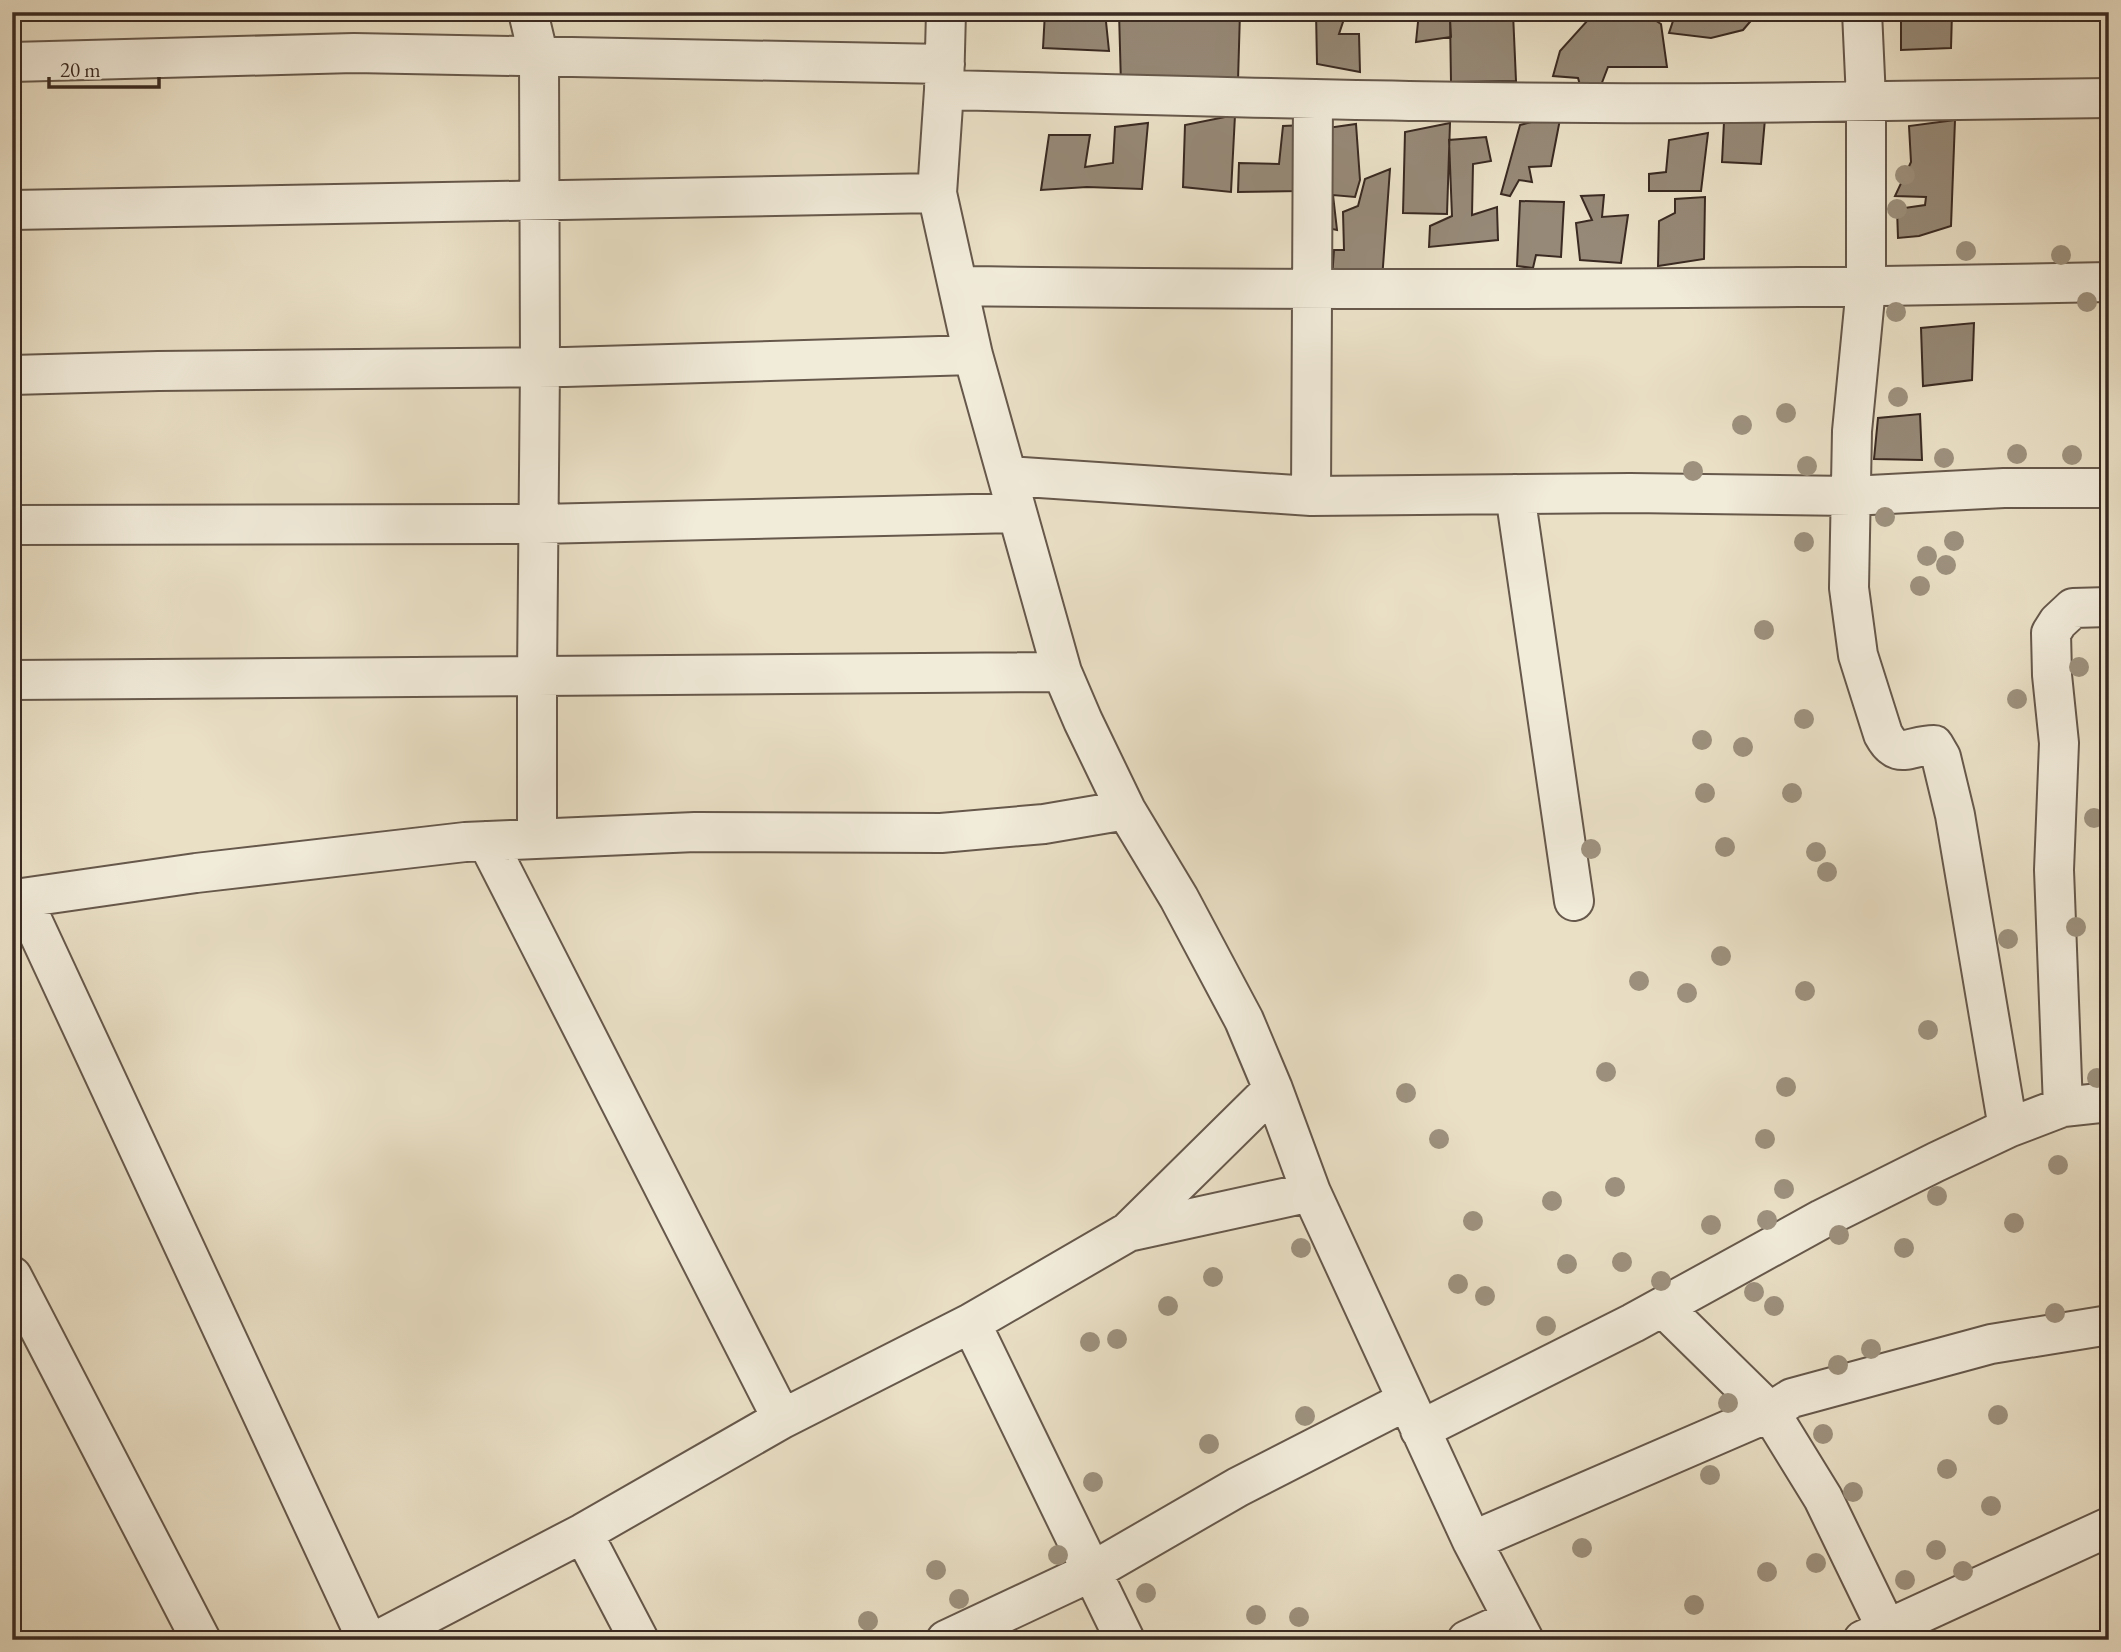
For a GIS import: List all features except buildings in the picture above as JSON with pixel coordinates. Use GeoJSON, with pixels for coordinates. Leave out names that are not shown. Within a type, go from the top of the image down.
{"type":"FeatureCollection","features":[{"type":"Feature","properties":{"kind":"street"},"geometry":{"type":"LineString","coordinates":[[528,12],[539,58],[537,839]]}},
{"type":"Feature","properties":{"kind":"street"},"geometry":{"type":"LineString","coordinates":[[946,12],[945,77],[937,193],[973,355],[1062,672],[1126,810],[1179,898],[1231,996],[1273,1088],[1311,1192],[1472,1541],[1519,1629],[1467,1640]]}},
{"type":"Feature","properties":{"kind":"street"},"geometry":{"type":"LineString","coordinates":[[1862,12],[1866,99],[1866,287],[1852,430],[1849,588],[1858,655],[1882,734],[1889,745],[1900,751],[1934,745],[1941,757],[1955,815],[2008,1128]]}},
{"type":"Feature","properties":{"kind":"street"},"geometry":{"type":"LineString","coordinates":[[12,62],[355,53],[539,58],[945,77],[1313,99],[1707,103],[1866,99],[2109,99]]}},
{"type":"Feature","properties":{"kind":"street"},"geometry":{"type":"LineString","coordinates":[[1311,496],[1313,99]]}},
{"type":"Feature","properties":{"kind":"street"},"geometry":{"type":"LineString","coordinates":[[12,210],[937,193]]}},
{"type":"Feature","properties":{"kind":"street"},"geometry":{"type":"LineString","coordinates":[[959,286],[1311,290],[1866,287],[2109,282]]}},
{"type":"Feature","properties":{"kind":"street"},"geometry":{"type":"LineString","coordinates":[[12,375],[540,367],[973,355]]}},
{"type":"Feature","properties":{"kind":"street"},"geometry":{"type":"LineString","coordinates":[[1007,476],[1311,496],[1851,496],[2004,488],[2109,488]]}},
{"type":"Feature","properties":{"kind":"street"},"geometry":{"type":"LineString","coordinates":[[1515,494],[1574,901]]}},
{"type":"Feature","properties":{"kind":"street"},"geometry":{"type":"LineString","coordinates":[[12,525],[539,524],[1017,513]]}},
{"type":"Feature","properties":{"kind":"street"},"geometry":{"type":"LineString","coordinates":[[2063,1107],[2054,870],[2059,743],[2051,633],[2073,608],[2109,607]]}},
{"type":"Feature","properties":{"kind":"street"},"geometry":{"type":"LineString","coordinates":[[12,680],[1062,672]]}},
{"type":"Feature","properties":{"kind":"street"},"geometry":{"type":"LineString","coordinates":[[367,1640],[17,900],[195,873],[487,841],[695,832],[941,833],[1044,824],[1126,810]]}},
{"type":"Feature","properties":{"kind":"street"},"geometry":{"type":"LineString","coordinates":[[487,841],[782,1419]]}},
{"type":"Feature","properties":{"kind":"street"},"geometry":{"type":"LineString","coordinates":[[378,1640],[583,1533],[782,1419],[971,1323],[1128,1232],[1273,1088]]}},
{"type":"Feature","properties":{"kind":"street"},"geometry":{"type":"LineString","coordinates":[[946,1640],[1091,1572],[1238,1487],[1663,1307],[1822,1219],[2008,1128],[2063,1107],[2109,1102]]}},
{"type":"Feature","properties":{"kind":"street"},"geometry":{"type":"LineString","coordinates":[[1128,1232],[1311,1192]]}},
{"type":"Feature","properties":{"kind":"street"},"geometry":{"type":"LineString","coordinates":[[12,1276],[201,1640]]}},
{"type":"Feature","properties":{"kind":"street"},"geometry":{"type":"LineString","coordinates":[[1663,1307],[1770,1412],[1823,1498],[1881,1636],[2109,1527]]}},
{"type":"Feature","properties":{"kind":"street"},"geometry":{"type":"LineString","coordinates":[[971,1323],[1125,1640]]}},
{"type":"Feature","properties":{"kind":"street"},"geometry":{"type":"LineString","coordinates":[[1472,1541],[1770,1412],[1792,1398],[1978,1347],[2109,1325]]}},
{"type":"Feature","properties":{"kind":"street"},"geometry":{"type":"LineString","coordinates":[[583,1533],[639,1640]]}}]}
